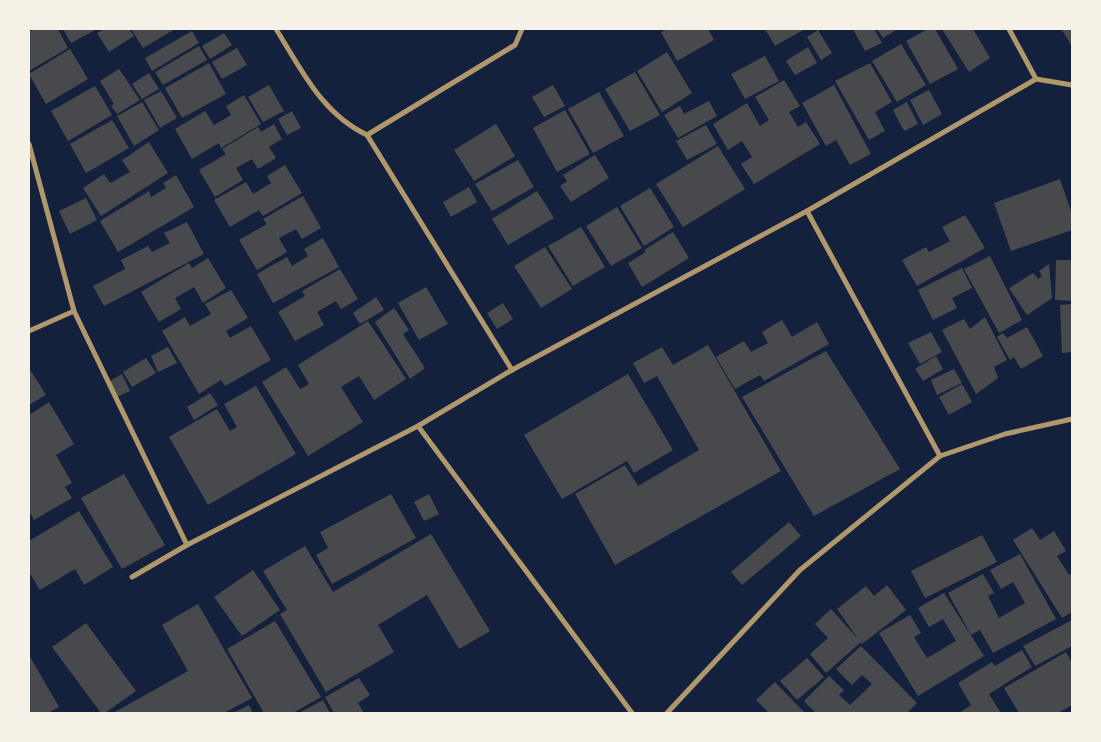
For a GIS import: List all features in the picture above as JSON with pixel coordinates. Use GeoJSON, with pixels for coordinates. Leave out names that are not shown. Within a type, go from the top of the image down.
{"type":"FeatureCollection","features":[{"type":"Feature","properties":{"kind":"street"},"geometry":{"type":"LineString","coordinates":[[276,29],[318,95],[350,127],[367,135],[512,370]]}},
{"type":"Feature","properties":{"kind":"street"},"geometry":{"type":"LineString","coordinates":[[367,135],[515,45],[522,29]]}},
{"type":"Feature","properties":{"kind":"street"},"geometry":{"type":"LineString","coordinates":[[1009,29],[1036,79]]}},
{"type":"Feature","properties":{"kind":"street"},"geometry":{"type":"LineString","coordinates":[[132,577],[188,545],[418,426],[512,370],[807,211],[1036,79],[1072,85]]}},
{"type":"Feature","properties":{"kind":"street"},"geometry":{"type":"LineString","coordinates":[[29,144],[74,311],[188,545]]}},
{"type":"Feature","properties":{"kind":"street"},"geometry":{"type":"LineString","coordinates":[[807,211],[940,456]]}},
{"type":"Feature","properties":{"kind":"street"},"geometry":{"type":"LineString","coordinates":[[29,331],[74,311]]}},
{"type":"Feature","properties":{"kind":"street"},"geometry":{"type":"LineString","coordinates":[[667,713],[800,570],[940,456],[1005,434],[1072,419]]}},
{"type":"Feature","properties":{"kind":"street"},"geometry":{"type":"LineString","coordinates":[[418,426],[632,713]]}},
{"type":"Feature","properties":{"kind":"building"},"geometry":{"type":"Polygon","coordinates":[[[35,29],[58,29],[68,48],[29,71],[29,32],[35,29]]]}},
{"type":"Feature","properties":{"kind":"building"},"geometry":{"type":"Polygon","coordinates":[[[63,29],[97,29],[71,43],[63,29]]]}},
{"type":"Feature","properties":{"kind":"building"},"geometry":{"type":"Polygon","coordinates":[[[105,29],[129,29],[134,36],[109,52],[97,33],[105,29]]]}},
{"type":"Feature","properties":{"kind":"building"},"geometry":{"type":"Polygon","coordinates":[[[131,29],[175,29],[143,48],[131,29]]]}},
{"type":"Feature","properties":{"kind":"building"},"geometry":{"type":"Polygon","coordinates":[[[668,29],[708,29],[714,40],[677,61],[661,32],[668,29]]]}},
{"type":"Feature","properties":{"kind":"building"},"geometry":{"type":"Polygon","coordinates":[[[765,29],[805,29],[775,46],[765,29]]]}},
{"type":"Feature","properties":{"kind":"building"},"geometry":{"type":"Polygon","coordinates":[[[853,29],[874,29],[882,43],[865,51],[853,29]]]}},
{"type":"Feature","properties":{"kind":"building"},"geometry":{"type":"Polygon","coordinates":[[[877,29],[898,29],[883,38],[877,29]]]}},
{"type":"Feature","properties":{"kind":"building"},"geometry":{"type":"Polygon","coordinates":[[[928,29],[935,29],[958,69],[930,84],[906,41],[928,29]]]}},
{"type":"Feature","properties":{"kind":"building"},"geometry":{"type":"Polygon","coordinates":[[[942,29],[973,29],[990,58],[969,72],[942,29]]]}},
{"type":"Feature","properties":{"kind":"building"},"geometry":{"type":"Polygon","coordinates":[[[1061,29],[1072,29],[1072,47],[1067,38],[1061,29]]]}},
{"type":"Feature","properties":{"kind":"building"},"geometry":{"type":"Polygon","coordinates":[[[818,30],[832,53],[821,60],[807,37],[818,30]]]}},
{"type":"Feature","properties":{"kind":"building"},"geometry":{"type":"Polygon","coordinates":[[[192,31],[199,43],[152,71],[145,58],[192,31]]]}},
{"type":"Feature","properties":{"kind":"building"},"geometry":{"type":"Polygon","coordinates":[[[224,33],[232,45],[210,59],[202,46],[224,33]]]}},
{"type":"Feature","properties":{"kind":"building"},"geometry":{"type":"Polygon","coordinates":[[[901,44],[926,85],[897,102],[872,61],[901,44]]]}},
{"type":"Feature","properties":{"kind":"building"},"geometry":{"type":"Polygon","coordinates":[[[199,46],[207,60],[163,85],[155,72],[199,46]]]}},
{"type":"Feature","properties":{"kind":"building"},"geometry":{"type":"Polygon","coordinates":[[[808,47],[817,63],[795,75],[786,61],[808,47]]]}},
{"type":"Feature","properties":{"kind":"building"},"geometry":{"type":"Polygon","coordinates":[[[237,48],[247,65],[222,79],[212,62],[237,48]]]}},
{"type":"Feature","properties":{"kind":"building"},"geometry":{"type":"Polygon","coordinates":[[[70,49],[88,79],[46,104],[29,74],[70,49]]]}},
{"type":"Feature","properties":{"kind":"building"},"geometry":{"type":"Polygon","coordinates":[[[667,52],[692,93],[662,112],[637,71],[667,52]]]}},
{"type":"Feature","properties":{"kind":"building"},"geometry":{"type":"Polygon","coordinates":[[[765,56],[779,81],[745,99],[731,74],[765,56]]]}},
{"type":"Feature","properties":{"kind":"building"},"geometry":{"type":"Polygon","coordinates":[[[209,63],[226,94],[182,118],[165,88],[209,63]]]}},
{"type":"Feature","properties":{"kind":"building"},"geometry":{"type":"Polygon","coordinates":[[[870,63],[892,102],[875,112],[885,131],[869,140],[835,81],[870,63]]]}},
{"type":"Feature","properties":{"kind":"building"},"geometry":{"type":"Polygon","coordinates":[[[119,69],[140,100],[117,114],[111,106],[114,104],[100,81],[119,69]]]}},
{"type":"Feature","properties":{"kind":"building"},"geometry":{"type":"Polygon","coordinates":[[[635,72],[660,115],[630,131],[605,89],[635,72]]]}},
{"type":"Feature","properties":{"kind":"building"},"geometry":{"type":"Polygon","coordinates":[[[149,73],[159,89],[142,99],[132,84],[149,73]]]}},
{"type":"Feature","properties":{"kind":"building"},"geometry":{"type":"Polygon","coordinates":[[[784,80],[800,106],[789,112],[798,127],[806,122],[820,144],[754,184],[741,164],[752,157],[742,141],[728,150],[713,124],[747,103],[760,126],[769,120],[755,97],[784,80]]]}},
{"type":"Feature","properties":{"kind":"building"},"geometry":{"type":"Polygon","coordinates":[[[269,85],[284,111],[263,122],[248,97],[269,85]]]}},
{"type":"Feature","properties":{"kind":"building"},"geometry":{"type":"Polygon","coordinates":[[[553,85],[565,106],[544,117],[532,97],[553,85]]]}},
{"type":"Feature","properties":{"kind":"building"},"geometry":{"type":"Polygon","coordinates":[[[834,85],[871,154],[850,165],[836,140],[826,146],[802,103],[834,85]]]}},
{"type":"Feature","properties":{"kind":"building"},"geometry":{"type":"Polygon","coordinates":[[[95,86],[112,115],[68,141],[51,111],[95,86]]]}},
{"type":"Feature","properties":{"kind":"building"},"geometry":{"type":"Polygon","coordinates":[[[929,90],[942,114],[923,125],[910,100],[929,90]]]}},
{"type":"Feature","properties":{"kind":"building"},"geometry":{"type":"Polygon","coordinates":[[[161,91],[177,118],[160,128],[144,100],[161,91]]]}},
{"type":"Feature","properties":{"kind":"building"},"geometry":{"type":"Polygon","coordinates":[[[599,92],[624,136],[593,153],[568,109],[599,92]]]}},
{"type":"Feature","properties":{"kind":"building"},"geometry":{"type":"Polygon","coordinates":[[[244,95],[261,124],[221,148],[219,143],[192,159],[175,129],[205,111],[214,125],[231,115],[226,106],[244,95]]]}},
{"type":"Feature","properties":{"kind":"building"},"geometry":{"type":"Polygon","coordinates":[[[709,101],[717,116],[678,138],[664,115],[680,106],[684,114],[709,101]]]}},
{"type":"Feature","properties":{"kind":"building"},"geometry":{"type":"Polygon","coordinates":[[[142,102],[159,130],[134,146],[117,116],[142,102]]]}},
{"type":"Feature","properties":{"kind":"building"},"geometry":{"type":"Polygon","coordinates":[[[907,102],[918,124],[904,131],[893,110],[907,102]]]}},
{"type":"Feature","properties":{"kind":"building"},"geometry":{"type":"Polygon","coordinates":[[[565,110],[590,154],[557,172],[533,128],[565,110]]]}},
{"type":"Feature","properties":{"kind":"building"},"geometry":{"type":"Polygon","coordinates":[[[292,111],[301,128],[287,135],[278,119],[292,111]]]}},
{"type":"Feature","properties":{"kind":"building"},"geometry":{"type":"Polygon","coordinates":[[[112,120],[129,148],[86,173],[70,144],[112,120]]]}},
{"type":"Feature","properties":{"kind":"building"},"geometry":{"type":"Polygon","coordinates":[[[274,124],[282,139],[269,147],[276,158],[258,169],[252,159],[236,168],[243,180],[215,197],[199,170],[226,154],[222,149],[258,127],[261,132],[274,124]]]}},
{"type":"Feature","properties":{"kind":"building"},"geometry":{"type":"Polygon","coordinates":[[[496,124],[515,156],[474,181],[454,150],[496,124]]]}},
{"type":"Feature","properties":{"kind":"building"},"geometry":{"type":"Polygon","coordinates":[[[706,125],[717,144],[687,160],[676,141],[706,125]]]}},
{"type":"Feature","properties":{"kind":"building"},"geometry":{"type":"Polygon","coordinates":[[[149,142],[168,173],[101,216],[83,188],[104,174],[110,183],[130,172],[122,160],[149,142]]]}},
{"type":"Feature","properties":{"kind":"building"},"geometry":{"type":"Polygon","coordinates":[[[718,146],[745,189],[683,227],[656,184],[718,146]]]}},
{"type":"Feature","properties":{"kind":"building"},"geometry":{"type":"Polygon","coordinates":[[[595,155],[609,178],[571,202],[560,186],[567,181],[563,175],[595,155]]]}},
{"type":"Feature","properties":{"kind":"building"},"geometry":{"type":"Polygon","coordinates":[[[518,160],[534,187],[492,211],[475,184],[518,160]]]}},
{"type":"Feature","properties":{"kind":"building"},"geometry":{"type":"Polygon","coordinates":[[[285,165],[302,193],[263,216],[259,210],[230,227],[214,200],[246,182],[253,194],[271,183],[267,176],[285,165]]]}},
{"type":"Feature","properties":{"kind":"building"},"geometry":{"type":"Polygon","coordinates":[[[176,175],[194,207],[118,252],[100,221],[149,191],[151,197],[166,188],[163,183],[176,175]]]}},
{"type":"Feature","properties":{"kind":"building"},"geometry":{"type":"Polygon","coordinates":[[[1060,179],[1072,214],[1072,230],[1011,251],[994,203],[1060,179]]]}},
{"type":"Feature","properties":{"kind":"building"},"geometry":{"type":"Polygon","coordinates":[[[469,187],[477,202],[451,217],[443,202],[469,187]]]}},
{"type":"Feature","properties":{"kind":"building"},"geometry":{"type":"Polygon","coordinates":[[[650,188],[674,227],[644,246],[620,206],[650,188]]]}},
{"type":"Feature","properties":{"kind":"building"},"geometry":{"type":"Polygon","coordinates":[[[537,191],[554,218],[508,245],[492,219],[537,191]]]}},
{"type":"Feature","properties":{"kind":"building"},"geometry":{"type":"Polygon","coordinates":[[[303,196],[321,228],[302,239],[296,229],[279,238],[287,252],[257,270],[239,240],[267,224],[263,219],[303,196]]]}},
{"type":"Feature","properties":{"kind":"building"},"geometry":{"type":"Polygon","coordinates":[[[86,198],[97,220],[70,234],[59,211],[86,198]]]}},
{"type":"Feature","properties":{"kind":"building"},"geometry":{"type":"Polygon","coordinates":[[[617,207],[642,248],[611,266],[586,226],[617,207]]]}},
{"type":"Feature","properties":{"kind":"building"},"geometry":{"type":"Polygon","coordinates":[[[965,215],[985,248],[917,286],[902,260],[926,247],[929,252],[950,241],[942,227],[965,215]]]}},
{"type":"Feature","properties":{"kind":"building"},"geometry":{"type":"Polygon","coordinates":[[[187,222],[204,254],[104,306],[93,286],[125,269],[121,260],[148,246],[152,252],[170,243],[164,233],[187,222]]]}},
{"type":"Feature","properties":{"kind":"building"},"geometry":{"type":"Polygon","coordinates":[[[581,227],[605,267],[573,286],[548,246],[581,227]]]}},
{"type":"Feature","properties":{"kind":"building"},"geometry":{"type":"Polygon","coordinates":[[[673,232],[689,258],[642,287],[628,263],[646,252],[644,250],[673,232]]]}},
{"type":"Feature","properties":{"kind":"building"},"geometry":{"type":"Polygon","coordinates":[[[323,238],[339,267],[273,303],[257,274],[287,257],[292,266],[308,256],[304,249],[323,238]]]}},
{"type":"Feature","properties":{"kind":"building"},"geometry":{"type":"Polygon","coordinates":[[[545,247],[572,289],[541,308],[514,266],[545,247]]]}},
{"type":"Feature","properties":{"kind":"building"},"geometry":{"type":"Polygon","coordinates":[[[990,256],[1022,320],[999,333],[964,269],[990,256]]]}},
{"type":"Feature","properties":{"kind":"building"},"geometry":{"type":"Polygon","coordinates":[[[208,258],[226,288],[203,303],[194,287],[175,298],[181,309],[159,322],[141,292],[189,263],[192,268],[208,258]]]}},
{"type":"Feature","properties":{"kind":"building"},"geometry":{"type":"Polygon","coordinates":[[[1056,260],[1072,260],[1072,301],[1055,300],[1056,260]]]}},
{"type":"Feature","properties":{"kind":"building"},"geometry":{"type":"Polygon","coordinates":[[[1049,264],[1052,298],[1027,315],[1009,288],[1033,273],[1038,279],[1042,276],[1039,271],[1049,264]]]}},
{"type":"Feature","properties":{"kind":"building"},"geometry":{"type":"Polygon","coordinates":[[[962,268],[972,288],[952,298],[957,308],[933,320],[918,290],[962,268]]]}},
{"type":"Feature","properties":{"kind":"building"},"geometry":{"type":"Polygon","coordinates":[[[340,269],[358,299],[341,309],[336,301],[317,312],[324,325],[295,341],[278,312],[305,296],[302,291],[340,269]]]}},
{"type":"Feature","properties":{"kind":"building"},"geometry":{"type":"Polygon","coordinates":[[[426,287],[448,324],[419,340],[398,303],[426,287]]]}},
{"type":"Feature","properties":{"kind":"building"},"geometry":{"type":"Polygon","coordinates":[[[231,290],[248,318],[226,331],[230,338],[251,326],[271,360],[225,386],[221,380],[199,394],[162,331],[185,317],[190,326],[211,314],[205,304],[231,290]]]}},
{"type":"Feature","properties":{"kind":"building"},"geometry":{"type":"Polygon","coordinates":[[[376,297],[384,310],[360,324],[353,313],[376,297]]]}},
{"type":"Feature","properties":{"kind":"building"},"geometry":{"type":"Polygon","coordinates":[[[503,303],[513,319],[497,329],[487,313],[503,303]]]}},
{"type":"Feature","properties":{"kind":"building"},"geometry":{"type":"Polygon","coordinates":[[[1072,304],[1072,352],[1062,353],[1060,305],[1072,304]]]}},
{"type":"Feature","properties":{"kind":"building"},"geometry":{"type":"Polygon","coordinates":[[[394,308],[409,330],[403,334],[425,368],[410,379],[375,322],[394,308]]]}},
{"type":"Feature","properties":{"kind":"building"},"geometry":{"type":"Polygon","coordinates":[[[985,317],[1007,360],[994,367],[998,378],[976,394],[942,330],[964,319],[970,329],[985,317]]]}},
{"type":"Feature","properties":{"kind":"building"},"geometry":{"type":"Polygon","coordinates":[[[782,320],[792,337],[817,322],[829,344],[764,381],[760,375],[735,389],[716,357],[744,341],[751,352],[768,343],[762,332],[782,320]]]}},
{"type":"Feature","properties":{"kind":"building"},"geometry":{"type":"Polygon","coordinates":[[[368,321],[406,379],[374,400],[359,376],[341,387],[363,422],[308,456],[262,382],[286,367],[300,389],[309,384],[298,365],[368,321]]]}},
{"type":"Feature","properties":{"kind":"building"},"geometry":{"type":"Polygon","coordinates":[[[1027,327],[1043,356],[1021,369],[1014,357],[1010,360],[997,337],[1003,333],[1007,338],[1027,327]]]}},
{"type":"Feature","properties":{"kind":"building"},"geometry":{"type":"Polygon","coordinates":[[[931,332],[942,352],[920,364],[908,343],[931,332]]]}},
{"type":"Feature","properties":{"kind":"building"},"geometry":{"type":"Polygon","coordinates":[[[708,345],[781,471],[615,565],[575,494],[625,465],[638,486],[699,450],[657,376],[644,383],[633,363],[662,347],[673,365],[708,345]]]}},
{"type":"Feature","properties":{"kind":"building"},"geometry":{"type":"Polygon","coordinates":[[[168,347],[177,363],[158,372],[151,356],[168,347]]]}},
{"type":"Feature","properties":{"kind":"building"},"geometry":{"type":"Polygon","coordinates":[[[826,351],[900,469],[814,516],[742,397],[826,351]]]}},
{"type":"Feature","properties":{"kind":"building"},"geometry":{"type":"Polygon","coordinates":[[[936,356],[943,369],[923,381],[915,369],[936,356]]]}},
{"type":"Feature","properties":{"kind":"building"},"geometry":{"type":"Polygon","coordinates":[[[146,358],[156,373],[132,387],[123,372],[146,358]]]}},
{"type":"Feature","properties":{"kind":"building"},"geometry":{"type":"Polygon","coordinates":[[[954,369],[962,383],[937,395],[931,380],[954,369]]]}},
{"type":"Feature","properties":{"kind":"building"},"geometry":{"type":"Polygon","coordinates":[[[31,371],[46,395],[29,405],[29,373],[31,371]]]}},
{"type":"Feature","properties":{"kind":"building"},"geometry":{"type":"Polygon","coordinates":[[[122,374],[130,391],[117,397],[110,381],[122,374]]]}},
{"type":"Feature","properties":{"kind":"building"},"geometry":{"type":"Polygon","coordinates":[[[628,374],[673,450],[634,473],[627,461],[562,499],[524,435],[628,374]]]}},
{"type":"Feature","properties":{"kind":"building"},"geometry":{"type":"Polygon","coordinates":[[[962,384],[972,402],[949,415],[939,397],[962,384]]]}},
{"type":"Feature","properties":{"kind":"building"},"geometry":{"type":"Polygon","coordinates":[[[256,386],[296,454],[208,505],[169,437],[217,409],[230,431],[237,427],[224,404],[256,386]]]}},
{"type":"Feature","properties":{"kind":"building"},"geometry":{"type":"Polygon","coordinates":[[[210,393],[218,405],[194,420],[187,407],[210,393]]]}},
{"type":"Feature","properties":{"kind":"building"},"geometry":{"type":"Polygon","coordinates":[[[49,402],[74,444],[56,455],[72,483],[65,487],[72,498],[34,520],[29,511],[29,415],[49,402]]]}},
{"type":"Feature","properties":{"kind":"building"},"geometry":{"type":"Polygon","coordinates":[[[124,474],[165,545],[122,569],[81,498],[124,474]]]}},
{"type":"Feature","properties":{"kind":"building"},"geometry":{"type":"Polygon","coordinates":[[[391,494],[416,538],[332,584],[316,555],[328,548],[320,532],[391,494]]]}},
{"type":"Feature","properties":{"kind":"building"},"geometry":{"type":"Polygon","coordinates":[[[429,494],[439,514],[424,521],[414,502],[429,494]]]}},
{"type":"Feature","properties":{"kind":"building"},"geometry":{"type":"Polygon","coordinates":[[[79,511],[113,567],[84,585],[75,569],[40,590],[29,572],[29,541],[79,511]]]}},
{"type":"Feature","properties":{"kind":"building"},"geometry":{"type":"Polygon","coordinates":[[[789,522],[801,536],[742,585],[731,572],[789,522]]]}},
{"type":"Feature","properties":{"kind":"building"},"geometry":{"type":"Polygon","coordinates":[[[1032,528],[1040,540],[1054,531],[1066,551],[1057,556],[1069,575],[1072,573],[1072,612],[1062,618],[1013,540],[1032,528]]]}},
{"type":"Feature","properties":{"kind":"building"},"geometry":{"type":"Polygon","coordinates":[[[431,534],[490,631],[459,649],[427,595],[378,625],[394,652],[326,692],[280,614],[287,610],[263,571],[305,546],[333,592],[431,534]]]}},
{"type":"Feature","properties":{"kind":"building"},"geometry":{"type":"Polygon","coordinates":[[[982,535],[997,562],[925,598],[911,571],[982,535]]]}},
{"type":"Feature","properties":{"kind":"building"},"geometry":{"type":"Polygon","coordinates":[[[1020,554],[1056,619],[993,653],[980,630],[971,635],[948,593],[983,574],[994,593],[988,596],[999,618],[1025,603],[1013,582],[1001,589],[990,570],[1020,554]]]}},
{"type":"Feature","properties":{"kind":"building"},"geometry":{"type":"Polygon","coordinates":[[[253,570],[280,610],[242,636],[214,597],[253,570]]]}},
{"type":"Feature","properties":{"kind":"building"},"geometry":{"type":"Polygon","coordinates":[[[887,585],[906,610],[862,644],[861,642],[826,673],[810,654],[828,638],[815,624],[831,609],[859,640],[837,609],[866,586],[874,596],[887,585]]]}},
{"type":"Feature","properties":{"kind":"building"},"geometry":{"type":"Polygon","coordinates":[[[944,593],[984,656],[918,696],[879,633],[910,615],[921,633],[914,637],[927,658],[956,641],[943,619],[929,627],[918,608],[944,593]]]}},
{"type":"Feature","properties":{"kind":"building"},"geometry":{"type":"Polygon","coordinates":[[[198,604],[252,698],[224,713],[113,713],[188,671],[162,625],[198,604]]]}},
{"type":"Feature","properties":{"kind":"building"},"geometry":{"type":"Polygon","coordinates":[[[1072,620],[1072,646],[1035,666],[1023,646],[1072,620]]]}},
{"type":"Feature","properties":{"kind":"building"},"geometry":{"type":"Polygon","coordinates":[[[275,621],[321,697],[293,713],[264,713],[227,649],[275,621]]]}},
{"type":"Feature","properties":{"kind":"building"},"geometry":{"type":"Polygon","coordinates":[[[86,623],[136,691],[105,713],[101,713],[52,647],[86,623]]]}},
{"type":"Feature","properties":{"kind":"building"},"geometry":{"type":"Polygon","coordinates":[[[861,646],[917,703],[907,713],[816,713],[804,701],[829,676],[844,690],[839,695],[850,705],[872,684],[862,675],[852,685],[836,669],[861,646]]]}},
{"type":"Feature","properties":{"kind":"building"},"geometry":{"type":"Polygon","coordinates":[[[1022,650],[1032,667],[989,694],[1001,713],[959,713],[971,705],[958,683],[992,662],[995,666],[1022,650]]]}},
{"type":"Feature","properties":{"kind":"building"},"geometry":{"type":"Polygon","coordinates":[[[1066,652],[1072,663],[1072,705],[1058,713],[1019,713],[1004,688],[1066,652]]]}},
{"type":"Feature","properties":{"kind":"building"},"geometry":{"type":"Polygon","coordinates":[[[29,655],[59,707],[48,713],[29,713],[29,655]]]}},
{"type":"Feature","properties":{"kind":"building"},"geometry":{"type":"Polygon","coordinates":[[[807,658],[824,677],[797,700],[780,681],[807,658]]]}},
{"type":"Feature","properties":{"kind":"building"},"geometry":{"type":"Polygon","coordinates":[[[359,678],[370,695],[358,703],[364,713],[334,713],[325,697],[359,678]]]}},
{"type":"Feature","properties":{"kind":"building"},"geometry":{"type":"Polygon","coordinates":[[[775,682],[805,713],[769,713],[756,700],[775,682]]]}},
{"type":"Feature","properties":{"kind":"building"},"geometry":{"type":"Polygon","coordinates":[[[323,700],[330,713],[299,713],[323,700]]]}},
{"type":"Feature","properties":{"kind":"building"},"geometry":{"type":"Polygon","coordinates":[[[249,705],[253,713],[233,713],[249,705]]]}}]}
